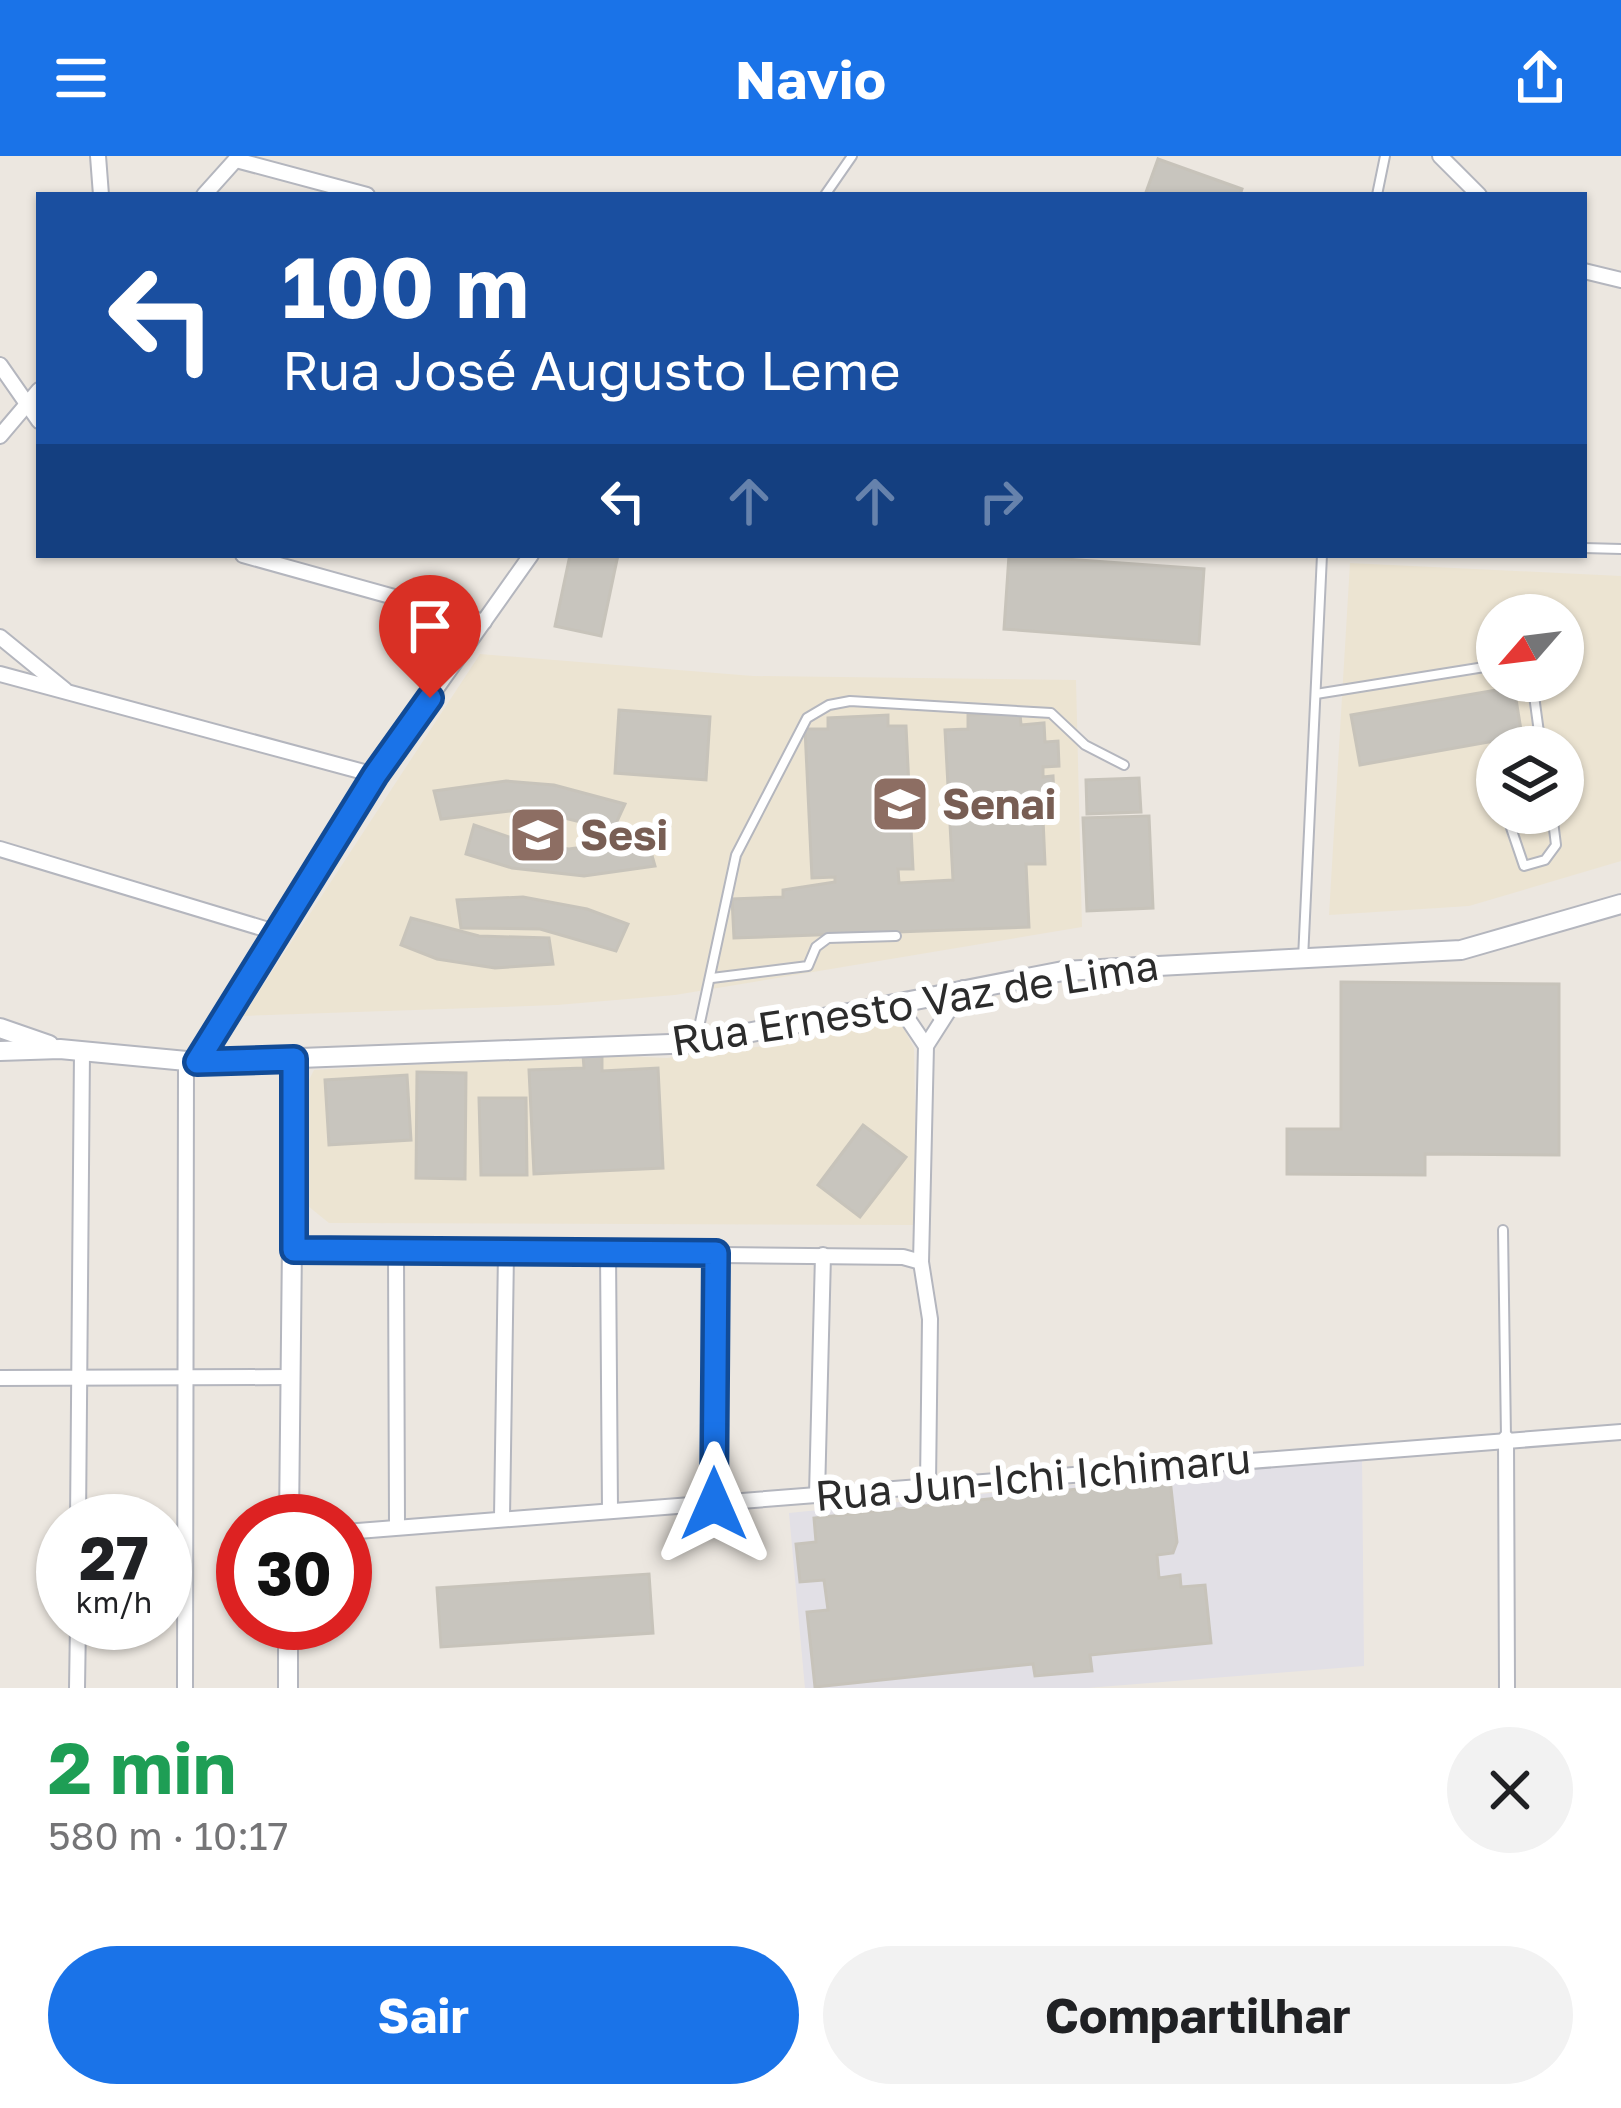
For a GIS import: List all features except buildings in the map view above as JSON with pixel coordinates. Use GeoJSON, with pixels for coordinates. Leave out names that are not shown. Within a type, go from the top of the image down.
{"type":"FeatureCollection","features":[{"type":"Feature","properties":{"kind":"street"},"geometry":{"type":"LineString","coordinates":[[98,156],[101,192]]}},
{"type":"Feature","properties":{"kind":"street"},"geometry":{"type":"LineString","coordinates":[[1440,156],[1476,192]]}},
{"type":"Feature","properties":{"kind":"street"},"geometry":{"type":"LineString","coordinates":[[208,192],[237,158],[356,192]]}},
{"type":"Feature","properties":{"kind":"street"},"geometry":{"type":"LineString","coordinates":[[1587,272],[1621,280]]}},
{"type":"Feature","properties":{"kind":"street"},"geometry":{"type":"LineString","coordinates":[[0,364],[36,417]]}},
{"type":"Feature","properties":{"kind":"street"},"geometry":{"type":"LineString","coordinates":[[0,436],[36,394]]}},
{"type":"Feature","properties":{"kind":"street"},"geometry":{"type":"LineString","coordinates":[[254,558],[484,622]]}},
{"type":"Feature","properties":{"kind":"street"},"geometry":{"type":"LineString","coordinates":[[185,1688],[191,1062],[375,775],[529,558]]}},
{"type":"Feature","properties":{"kind":"street"},"geometry":{"type":"LineString","coordinates":[[0,637],[69,693]]}},
{"type":"Feature","properties":{"kind":"street"},"geometry":{"type":"LineString","coordinates":[[0,674],[375,775]]}},
{"type":"Feature","properties":{"kind":"street"},"geometry":{"type":"LineString","coordinates":[[0,849],[274,932]]}},
{"type":"Feature","properties":{"kind":"street","name":"Rua Ernesto Vaz de Lima"},"geometry":{"type":"LineString","coordinates":[[59,1049],[191,1062],[696,1042],[963,988],[1125,966],[1461,950],[1621,904]]}},
{"type":"Feature","properties":{"kind":"street"},"geometry":{"type":"LineString","coordinates":[[928,1484],[931,1319],[921,1262],[926,1046],[963,988]]}},
{"type":"Feature","properties":{"kind":"street"},"geometry":{"type":"LineString","coordinates":[[897,1004],[926,1046]]}},
{"type":"Feature","properties":{"kind":"street"},"geometry":{"type":"LineString","coordinates":[[0,1028],[59,1049]]}},
{"type":"Feature","properties":{"kind":"street"},"geometry":{"type":"LineString","coordinates":[[0,1051],[59,1049]]}},
{"type":"Feature","properties":{"kind":"street"},"geometry":{"type":"LineString","coordinates":[[78,1494],[82,1051]]}},
{"type":"Feature","properties":{"kind":"street"},"geometry":{"type":"LineString","coordinates":[[289,1494],[294,1059]]}},
{"type":"Feature","properties":{"kind":"street"},"geometry":{"type":"LineString","coordinates":[[294,1250],[823,1255],[921,1262]]}},
{"type":"Feature","properties":{"kind":"street"},"geometry":{"type":"LineString","coordinates":[[608,1252],[610,1510]]}},
{"type":"Feature","properties":{"kind":"street"},"geometry":{"type":"LineString","coordinates":[[502,1517],[506,1253]]}},
{"type":"Feature","properties":{"kind":"street"},"geometry":{"type":"LineString","coordinates":[[714,1504],[716,1253]]}},
{"type":"Feature","properties":{"kind":"street"},"geometry":{"type":"LineString","coordinates":[[396,1254],[397,1525]]}},
{"type":"Feature","properties":{"kind":"street"},"geometry":{"type":"LineString","coordinates":[[817,1495],[823,1255]]}},
{"type":"Feature","properties":{"kind":"street"},"geometry":{"type":"LineString","coordinates":[[0,1378],[291,1377]]}},
{"type":"Feature","properties":{"kind":"street","name":"Rua Jun-Ichi Ichimaru"},"geometry":{"type":"LineString","coordinates":[[372,1528],[1621,1432]]}},
{"type":"Feature","properties":{"kind":"street"},"geometry":{"type":"LineString","coordinates":[[1506,1438],[1508,1688]]}},
{"type":"Feature","properties":{"kind":"street"},"geometry":{"type":"LineString","coordinates":[[77,1688],[78,1650]]}},
{"type":"Feature","properties":{"kind":"street"},"geometry":{"type":"LineString","coordinates":[[288,1650],[288,1688]]}},
{"type":"Feature","properties":{"kind":"lane"},"geometry":{"type":"LineString","coordinates":[[827,192],[852,156]]}},
{"type":"Feature","properties":{"kind":"lane"},"geometry":{"type":"LineString","coordinates":[[1378,192],[1385,156]]}},
{"type":"Feature","properties":{"kind":"lane"},"geometry":{"type":"LineString","coordinates":[[1587,548],[1621,550]]}},
{"type":"Feature","properties":{"kind":"lane"},"geometry":{"type":"LineString","coordinates":[[1303,961],[1322,558]]}},
{"type":"Feature","properties":{"kind":"lane"},"geometry":{"type":"LineString","coordinates":[[1316,694],[1476,668]]}},
{"type":"Feature","properties":{"kind":"lane"},"geometry":{"type":"LineString","coordinates":[[696,1042],[736,855],[807,718],[829,705],[1015,707],[1052,713],[1085,745],[1124,765]]}},
{"type":"Feature","properties":{"kind":"lane"},"geometry":{"type":"LineString","coordinates":[[1513,834],[1524,866],[1545,860],[1556,845],[1555,834]]}},
{"type":"Feature","properties":{"kind":"lane"},"geometry":{"type":"LineString","coordinates":[[712,978],[808,966],[816,947],[828,938],[896,936]]}},
{"type":"Feature","properties":{"kind":"lane"},"geometry":{"type":"LineString","coordinates":[[1503,1230],[1506,1438]]}},
{"type":"Feature","properties":{"kind":"shaded area"},"geometry":{"type":"Polygon","coordinates":[[[1350,563],[1621,576],[1621,861],[1469,906],[1329,915],[1350,563]]]}},
{"type":"Feature","properties":{"kind":"shaded area"},"geometry":{"type":"Polygon","coordinates":[[[480,654],[753,676],[1076,680],[1082,927],[675,995],[557,1005],[243,1016],[480,654]]]}},
{"type":"Feature","properties":{"kind":"shaded area"},"geometry":{"type":"Polygon","coordinates":[[[878,1024],[903,1027],[914,1048],[917,1225],[329,1223],[308,1206],[308,1082],[314,1070],[602,1055],[667,1058],[796,1042],[878,1024]]]}},
{"type":"Feature","properties":{"kind":"shaded area"},"geometry":{"type":"Polygon","coordinates":[[[1362,1456],[1364,1666],[1087,1688],[805,1688],[789,1513],[1362,1456]]]}},
{"type":"Feature","properties":{"kind":"place","name":"Senai"},"geometry":{"type":"Point","coordinates":[900,804]}},
{"type":"Feature","properties":{"kind":"place","name":"Sesi"},"geometry":{"type":"Point","coordinates":[538,835]}},
{"type":"Feature","properties":{"kind":"route"},"geometry":{"type":"LineString","coordinates":[[430,698],[274,932],[197,1062],[294,1059],[294,1250],[716,1253],[714,1504]]}}]}
